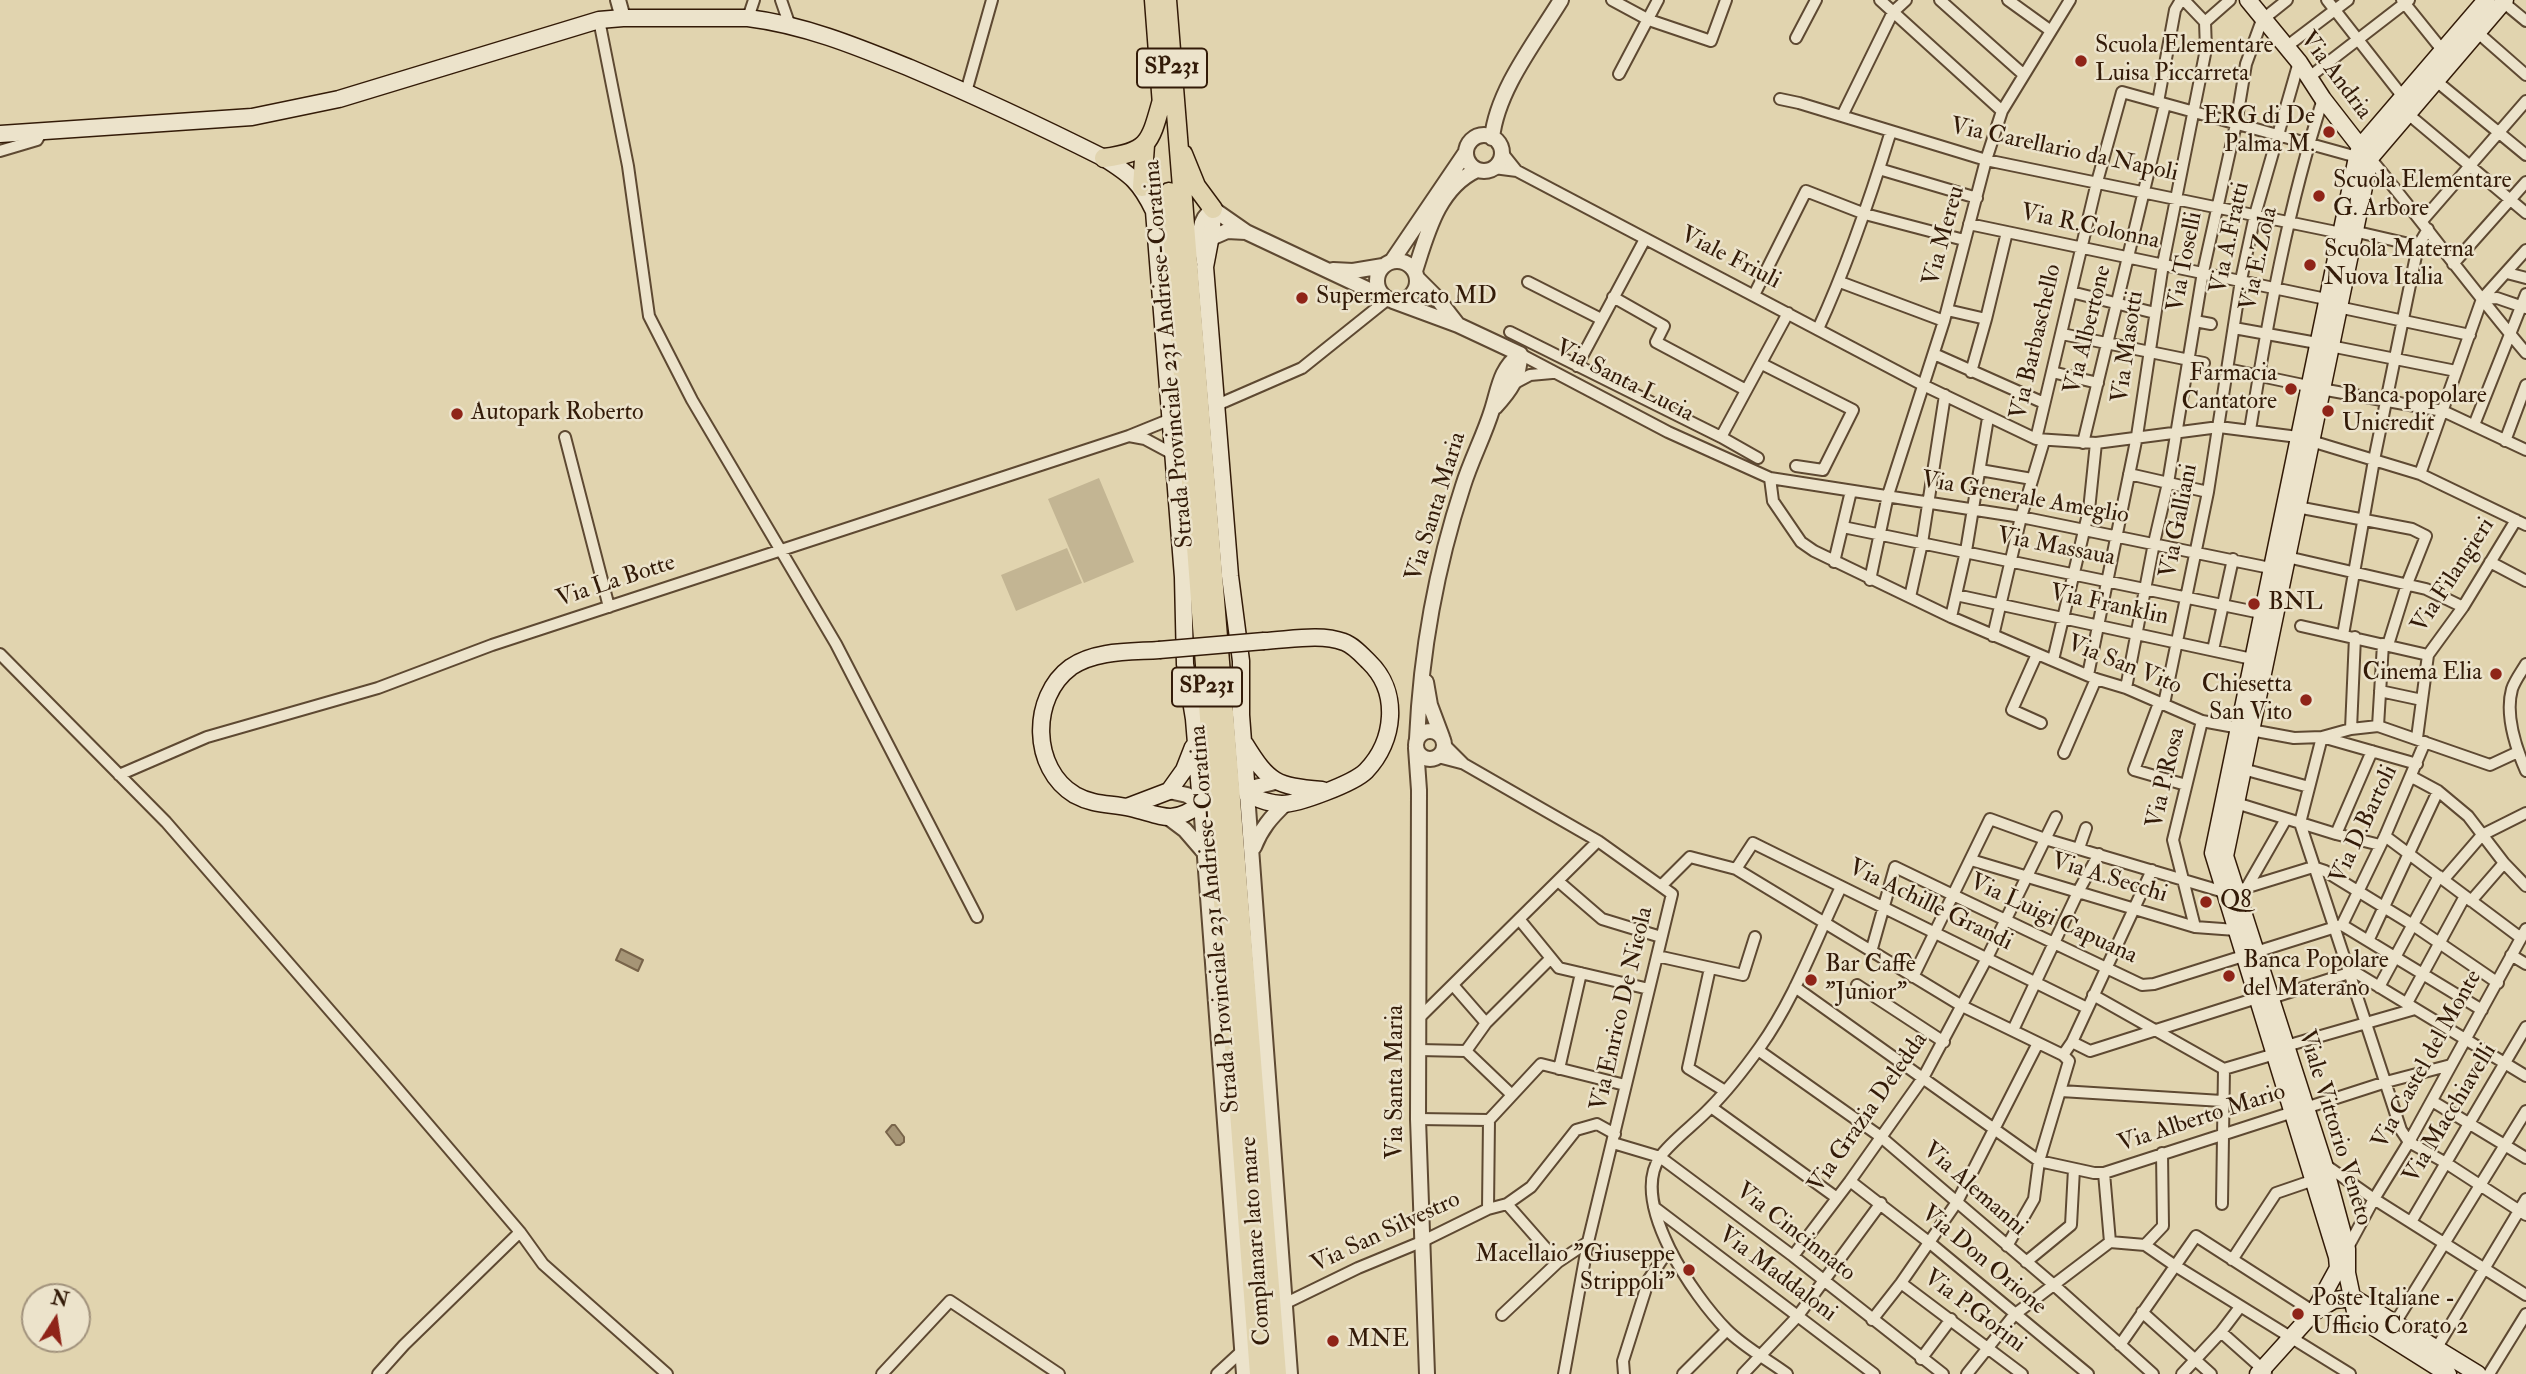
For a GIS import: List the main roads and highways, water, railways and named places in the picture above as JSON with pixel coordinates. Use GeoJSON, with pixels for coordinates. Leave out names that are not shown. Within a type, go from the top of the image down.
{"type":"FeatureCollection","features":[{"type":"Feature","properties":{"kind":"highway","name":"Strada Provinciale 231 Andriese-Coratina"},"geometry":{"type":"LineString","coordinates":[[1154,0],[1259,1374]]}},
{"type":"Feature","properties":{"kind":"highway","name":"Strada Provinciale 231 Andriese-Coratina"},"geometry":{"type":"LineString","coordinates":[[1167,0],[1277,1374]]}},
{"type":"Feature","properties":{"kind":"highway"},"geometry":{"type":"LineString","coordinates":[[1142,187],[1145,145],[1154,129],[1162,100]]}},
{"type":"Feature","properties":{"kind":"highway"},"geometry":{"type":"LineString","coordinates":[[1177,136],[1196,186],[1213,209]]}},
{"type":"Feature","properties":{"kind":"highway"},"geometry":{"type":"LineString","coordinates":[[1104,158],[1130,155],[1145,145]]}},
{"type":"Feature","properties":{"kind":"main road","name":"Via Andria"},"geometry":{"type":"LineString","coordinates":[[2248,0],[2298,62],[2362,154]]}},
{"type":"Feature","properties":{"kind":"main road"},"geometry":{"type":"LineString","coordinates":[[2362,154],[2408,114],[2504,1]]}},
{"type":"Feature","properties":{"kind":"main road"},"geometry":{"type":"LineString","coordinates":[[2304,439],[2362,154],[2403,97],[2443,51],[2479,3]]}},
{"type":"Feature","properties":{"kind":"main road"},"geometry":{"type":"LineString","coordinates":[[0,134],[265,114],[339,99],[598,20],[748,18],[848,42],[967,92],[1104,158],[1125,171],[1142,187],[1154,211],[1182,577],[1185,664],[1196,741],[1201,804],[1185,815],[1169,818],[1127,807],[1103,806],[1087,801],[1060,784],[1050,772],[1044,756],[1042,716],[1058,679],[1073,666],[1111,653],[1159,650],[1264,641],[1316,638],[1345,642],[1359,652],[1381,677],[1391,705],[1386,741],[1365,772],[1350,783],[1328,791],[1275,782],[1259,767],[1242,740]]}},
{"type":"Feature","properties":{"kind":"main road","name":"Complanare lato mare"},"geometry":{"type":"LineString","coordinates":[[1213,209],[1205,267],[1230,576],[1240,652],[1242,740],[1247,794],[1265,802],[1286,804],[1328,791]]}},
{"type":"Feature","properties":{"kind":"main road","name":"Viale Vittorio Veneto"},"geometry":{"type":"LineString","coordinates":[[2250,954],[2236,930],[2236,890],[2213,853],[2287,557],[2297,507],[2304,439]]}},
{"type":"Feature","properties":{"kind":"main road","name":"Viale Vittorio Veneto"},"geometry":{"type":"LineString","coordinates":[[2304,439],[2270,568],[2252,659],[2243,769],[2225,856],[2236,890],[2250,954],[2280,1050],[2300,1110],[2324,1164],[2342,1262]]}},
{"type":"Feature","properties":{"kind":"main road"},"geometry":{"type":"LineString","coordinates":[[1127,807],[1169,791],[1184,770],[1196,741]]}},
{"type":"Feature","properties":{"kind":"main road","name":"Viale Vittorio Veneto"},"geometry":{"type":"LineString","coordinates":[[2300,1110],[2314,1180],[2354,1298],[2356,1315],[2448,1374]]}},
{"type":"Feature","properties":{"kind":"main road","name":"Via Castel del Monte"},"geometry":{"type":"LineString","coordinates":[[2262,1373],[2314,1312],[2342,1262]]}},
{"type":"Feature","properties":{"kind":"main road"},"geometry":{"type":"LineString","coordinates":[[2354,1298],[2479,1374]]}},
{"type":"Feature","properties":{"kind":"main road","name":"Via Castel del Monte"},"geometry":{"type":"LineString","coordinates":[[2314,1312],[2334,1300],[2354,1298]]}},
{"type":"Feature","properties":{"kind":"place","name":"Scuola Elementare Luisa Piccarreta"},"geometry":{"type":"Point","coordinates":[2081,61]}},
{"type":"Feature","properties":{"kind":"place","name":"ERG di De Palma M."},"geometry":{"type":"Point","coordinates":[2329,132]}},
{"type":"Feature","properties":{"kind":"place","name":"Scuola Elementare G. Arbore"},"geometry":{"type":"Point","coordinates":[2319,196]}},
{"type":"Feature","properties":{"kind":"place","name":"Scuola Materna Nuova Italia"},"geometry":{"type":"Point","coordinates":[2310,265]}},
{"type":"Feature","properties":{"kind":"place","name":"Supermercato MD"},"geometry":{"type":"Point","coordinates":[1302,298]}},
{"type":"Feature","properties":{"kind":"place","name":"Farmacia Cantatore"},"geometry":{"type":"Point","coordinates":[2291,389]}},
{"type":"Feature","properties":{"kind":"place","name":"Banca popolare Unicredit"},"geometry":{"type":"Point","coordinates":[2328,411]}},
{"type":"Feature","properties":{"kind":"place","name":"Autopark Roberto"},"geometry":{"type":"Point","coordinates":[457,414]}},
{"type":"Feature","properties":{"kind":"place","name":"BNL"},"geometry":{"type":"Point","coordinates":[2254,604]}},
{"type":"Feature","properties":{"kind":"place","name":"Cinema Elia"},"geometry":{"type":"Point","coordinates":[2496,674]}},
{"type":"Feature","properties":{"kind":"place","name":"Chiesetta San Vito"},"geometry":{"type":"Point","coordinates":[2306,700]}},
{"type":"Feature","properties":{"kind":"place","name":"Q8"},"geometry":{"type":"Point","coordinates":[2206,902]}},
{"type":"Feature","properties":{"kind":"place","name":"Banca Popolare del Materano"},"geometry":{"type":"Point","coordinates":[2229,976]}},
{"type":"Feature","properties":{"kind":"place","name":"Bar Caffè \"Junior\""},"geometry":{"type":"Point","coordinates":[1811,980]}},
{"type":"Feature","properties":{"kind":"place","name":"Macellaio \"Giuseppe Strippoli\""},"geometry":{"type":"Point","coordinates":[1689,1270]}},
{"type":"Feature","properties":{"kind":"place","name":"Poste Italiane - Ufficio Corato 2"},"geometry":{"type":"Point","coordinates":[2298,1314]}},
{"type":"Feature","properties":{"kind":"place","name":"MNE"},"geometry":{"type":"Point","coordinates":[1333,1341]}}]}
